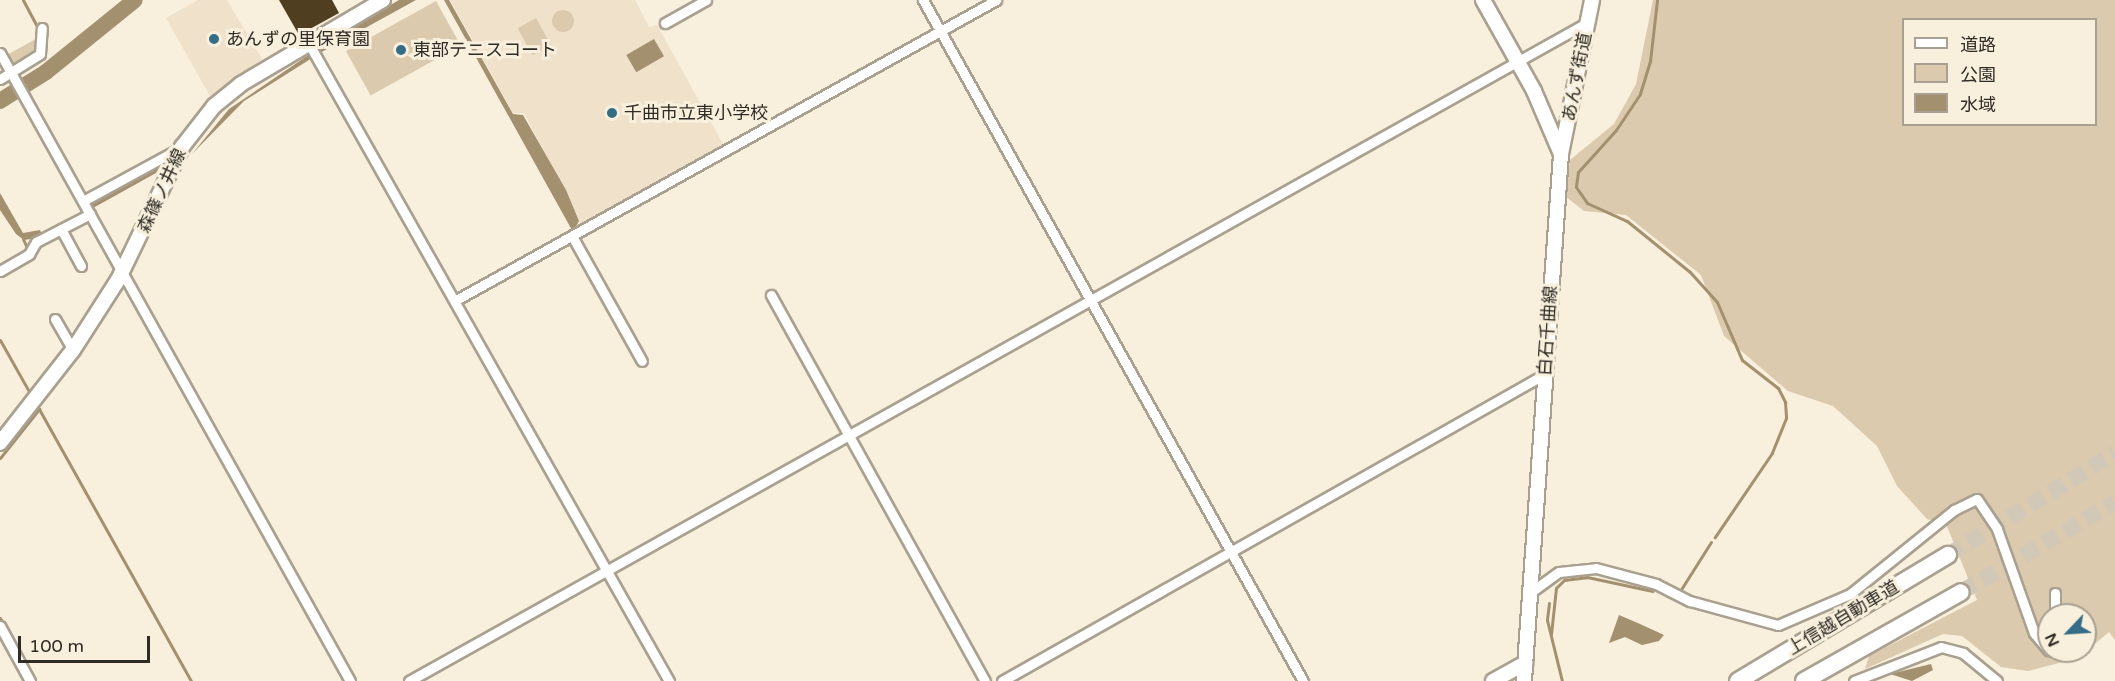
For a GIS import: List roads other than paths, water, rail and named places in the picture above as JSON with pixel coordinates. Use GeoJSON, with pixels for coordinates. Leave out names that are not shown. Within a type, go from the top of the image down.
{"type":"FeatureCollection","features":[{"type":"Feature","properties":{"kind":"highway","name":"上信越自動車道"},"geometry":{"type":"LineString","coordinates":[[1738,681],[1948,555]]}},
{"type":"Feature","properties":{"kind":"highway","name":"上信越自動車道"},"geometry":{"type":"LineString","coordinates":[[1804,681],[1961,592]]}},
{"type":"Feature","properties":{"kind":"main road","name":"森篠ノ井線"},"geometry":{"type":"LineString","coordinates":[[0,443],[72,350],[122,273],[182,147],[226,96],[383,0]]}},
{"type":"Feature","properties":{"kind":"main road","name":"白石千曲線"},"geometry":{"type":"LineString","coordinates":[[1482,0],[1517,61],[1561,154],[1524,681]]}},
{"type":"Feature","properties":{"kind":"main road","name":"あんず街道"},"geometry":{"type":"LineString","coordinates":[[1561,154],[1592,0]]}},
{"type":"Feature","properties":{"kind":"main road"},"geometry":{"type":"LineString","coordinates":[[1493,681],[1526,663]]}},
{"type":"Feature","properties":{"kind":"street"},"geometry":{"type":"LineString","coordinates":[[665,23],[706,0]]}},
{"type":"Feature","properties":{"kind":"street"},"geometry":{"type":"LineString","coordinates":[[923,0],[1303,681]]}},
{"type":"Feature","properties":{"kind":"street"},"geometry":{"type":"LineString","coordinates":[[456,300],[996,0]]}},
{"type":"Feature","properties":{"kind":"street"},"geometry":{"type":"LineString","coordinates":[[409,681],[1588,21]]}},
{"type":"Feature","properties":{"kind":"street"},"geometry":{"type":"LineString","coordinates":[[0,79],[40,54],[42,28]]}},
{"type":"Feature","properties":{"kind":"street"},"geometry":{"type":"LineString","coordinates":[[309,44],[456,300],[669,681]]}},
{"type":"Feature","properties":{"kind":"street"},"geometry":{"type":"LineString","coordinates":[[0,53],[350,681]]}},
{"type":"Feature","properties":{"kind":"street"},"geometry":{"type":"LineString","coordinates":[[84,201],[182,147]]}},
{"type":"Feature","properties":{"kind":"street"},"geometry":{"type":"LineString","coordinates":[[0,270],[61,229],[90,213]]}},
{"type":"Feature","properties":{"kind":"street"},"geometry":{"type":"LineString","coordinates":[[61,229],[81,266]]}},
{"type":"Feature","properties":{"kind":"street"},"geometry":{"type":"LineString","coordinates":[[572,236],[642,361]]}},
{"type":"Feature","properties":{"kind":"street"},"geometry":{"type":"LineString","coordinates":[[771,295],[984,681]]}},
{"type":"Feature","properties":{"kind":"street"},"geometry":{"type":"LineString","coordinates":[[55,319],[72,350]]}},
{"type":"Feature","properties":{"kind":"street"},"geometry":{"type":"LineString","coordinates":[[1002,681],[1545,374]]}},
{"type":"Feature","properties":{"kind":"street"},"geometry":{"type":"LineString","coordinates":[[1531,592],[1570,568],[1596,567],[1647,581],[1690,601],[1778,625],[1850,594],[1953,510],[1977,499],[1997,529],[2037,637]]}},
{"type":"Feature","properties":{"kind":"street"},"geometry":{"type":"LineString","coordinates":[[2055,593],[2055,603]]}},
{"type":"Feature","properties":{"kind":"street"},"geometry":{"type":"LineString","coordinates":[[0,626],[30,681]]}},
{"type":"Feature","properties":{"kind":"street"},"geometry":{"type":"LineString","coordinates":[[1854,681],[1941,647],[1963,652],[1997,681]]}},
{"type":"Feature","properties":{"kind":"water"},"geometry":{"type":"Polygon","coordinates":[[[399,0],[416,0],[318,54],[323,45],[399,0]]]}},
{"type":"Feature","properties":{"kind":"water"},"geometry":{"type":"Polygon","coordinates":[[[444,0],[449,0],[513,114],[523,115],[566,190],[579,221],[573,232],[444,0]]]}},
{"type":"Feature","properties":{"kind":"water"},"geometry":{"type":"Polygon","coordinates":[[[654,39],[664,56],[636,72],[626,55],[654,39]]]}},
{"type":"Feature","properties":{"kind":"water"},"geometry":{"type":"Polygon","coordinates":[[[310,54],[312,58],[244,101],[192,154],[229,109],[310,54]]]}},
{"type":"Feature","properties":{"kind":"water"},"geometry":{"type":"Polygon","coordinates":[[[166,157],[156,173],[93,208],[90,201],[166,157]]]}},
{"type":"Feature","properties":{"kind":"water"},"geometry":{"type":"Polygon","coordinates":[[[0,193],[23,233],[40,230],[43,237],[24,240],[16,234],[0,210],[0,193]]]}},
{"type":"Feature","properties":{"kind":"water"},"geometry":{"type":"Polygon","coordinates":[[[1619,615],[1664,635],[1659,641],[1642,645],[1625,637],[1609,643],[1619,615]]]}},
{"type":"Feature","properties":{"kind":"water"},"geometry":{"type":"Polygon","coordinates":[[[1931,664],[1933,670],[1912,681],[1890,674],[1931,664]]]}},
{"type":"Feature","properties":{"kind":"waterway"},"geometry":{"type":"LineString","coordinates":[[23,0],[39,30]]}},
{"type":"Feature","properties":{"kind":"waterway"},"geometry":{"type":"LineString","coordinates":[[0,101],[46,72],[135,0]]}},
{"type":"Feature","properties":{"kind":"waterway"},"geometry":{"type":"LineString","coordinates":[[1657,0],[1650,61],[1640,94],[1616,130],[1578,172],[1576,187],[1587,203],[1627,221],[1690,272],[1717,302],[1742,360],[1778,388],[1785,402],[1786,418],[1772,453],[1715,537]]}},
{"type":"Feature","properties":{"kind":"waterway"},"geometry":{"type":"LineString","coordinates":[[23,239],[28,250]]}},
{"type":"Feature","properties":{"kind":"waterway"},"geometry":{"type":"LineString","coordinates":[[0,340],[31,395]]}},
{"type":"Feature","properties":{"kind":"waterway"},"geometry":{"type":"LineString","coordinates":[[0,458],[39,409],[191,681]]}},
{"type":"Feature","properties":{"kind":"waterway"},"geometry":{"type":"LineString","coordinates":[[1680,591],[1711,542]]}},
{"type":"Feature","properties":{"kind":"waterway"},"geometry":{"type":"LineString","coordinates":[[1551,634],[1556,588],[1564,580],[1587,577],[1653,591]]}},
{"type":"Feature","properties":{"kind":"waterway"},"geometry":{"type":"LineString","coordinates":[[1667,596],[1675,597]]}},
{"type":"Feature","properties":{"kind":"waterway"},"geometry":{"type":"LineString","coordinates":[[1549,603],[1547,620],[1562,681]]}},
{"type":"Feature","properties":{"kind":"waterway"},"geometry":{"type":"LineString","coordinates":[[0,618],[4,624]]}},
{"type":"Feature","properties":{"kind":"tunnel"},"geometry":{"type":"LineString","coordinates":[[1948,555],[2115,453]]}},
{"type":"Feature","properties":{"kind":"tunnel"},"geometry":{"type":"LineString","coordinates":[[1961,592],[2115,502]]}},
{"type":"Feature","properties":{"kind":"place","name":"あんずの里保育園"},"geometry":{"type":"Point","coordinates":[214,39]}},
{"type":"Feature","properties":{"kind":"place","name":"東部テニスコート"},"geometry":{"type":"Point","coordinates":[401,50]}},
{"type":"Feature","properties":{"kind":"place","name":"千曲市立東小学校"},"geometry":{"type":"Point","coordinates":[612,113]}}]}
